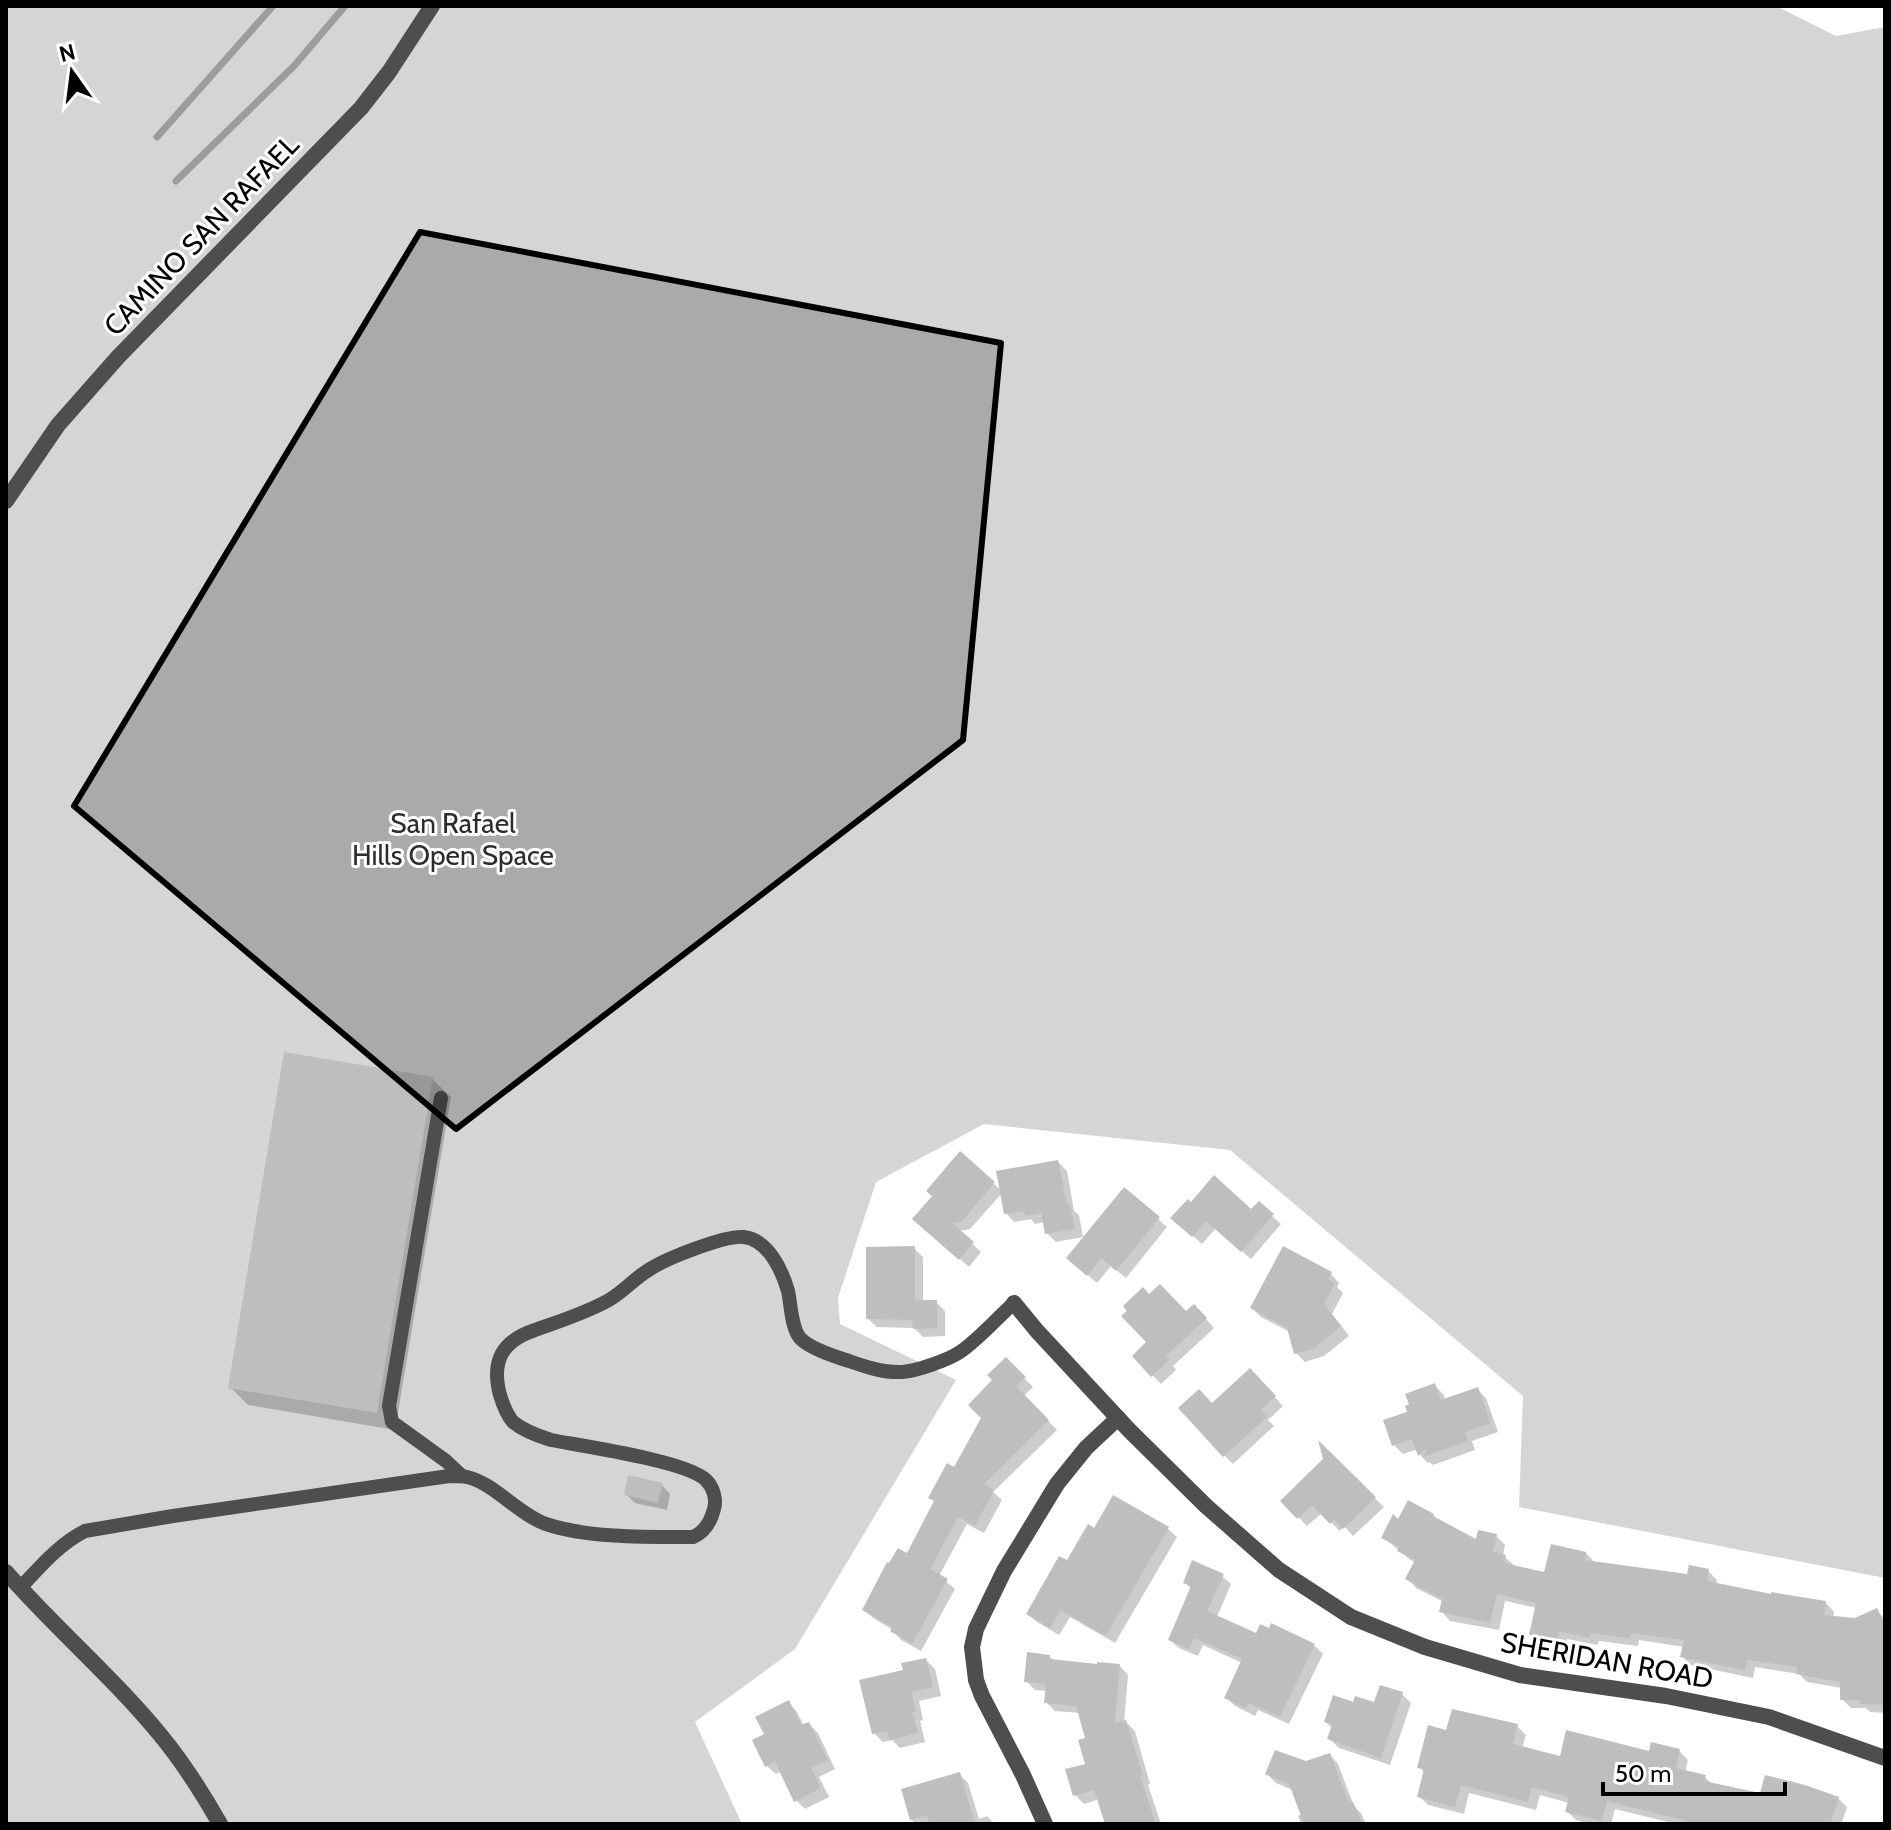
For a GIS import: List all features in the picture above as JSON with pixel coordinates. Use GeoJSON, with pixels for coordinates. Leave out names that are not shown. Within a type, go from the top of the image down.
{"type":"FeatureCollection","features":[{"type":"Feature","properties":{"kind":"street","name":"CAMINO SAN RAFAEL"},"geometry":{"type":"LineString","coordinates":[[6,501],[58,425],[118,357],[361,108],[389,72],[432,6]]}},
{"type":"Feature","properties":{"kind":"street","name":"SHERIDAN ROAD"},"geometry":{"type":"LineString","coordinates":[[1014,1303],[1118,1418],[1206,1506],[1279,1570],[1351,1617],[1425,1647],[1520,1675],[1666,1696],[1769,1717],[1885,1758]]}},
{"type":"Feature","properties":{"kind":"street"},"geometry":{"type":"LineString","coordinates":[[1045,1824],[982,1696],[976,1680],[972,1647],[976,1629],[1004,1571],[1057,1484],[1086,1448],[1118,1418]]}},
{"type":"Feature","properties":{"kind":"street"},"geometry":{"type":"LineString","coordinates":[[6,1572],[163,1738],[220,1824]]}},
{"type":"Feature","properties":{"kind":"lane"},"geometry":{"type":"LineString","coordinates":[[441,1098],[389,1406],[392,1422],[462,1476]]}},
{"type":"Feature","properties":{"kind":"lane"},"geometry":{"type":"LineString","coordinates":[[20,1588],[62,1546],[85,1531],[449,1476],[462,1476],[480,1482],[544,1524],[560,1528],[656,1537],[693,1537],[704,1530],[714,1510],[712,1489],[705,1479],[674,1465],[532,1434],[515,1423],[506,1412],[496,1369],[501,1352],[513,1340],[577,1316],[610,1299],[649,1269],[684,1253],[730,1238],[746,1237],[763,1244],[778,1266],[788,1291],[792,1318],[800,1337],[828,1354],[876,1370],[903,1372],[959,1352],[1014,1303]]}},
{"type":"Feature","properties":{"kind":"highlighted area"},"geometry":{"type":"Polygon","coordinates":[[[420,232],[1001,343],[963,740],[456,1129],[74,806],[420,232]]]}},
{"type":"Feature","properties":{"kind":"green space","name":"San Rafael Hills Open Space"},"geometry":{"type":"Polygon","coordinates":[[[6,6],[1776,6],[1836,36],[1885,27],[1885,1578],[1519,1507],[1523,1396],[1230,1150],[984,1124],[876,1182],[838,1298],[840,1324],[956,1380],[795,1649],[695,1722],[742,1824],[6,1824],[6,6]]]}},
{"type":"Feature","properties":{"kind":"building"},"geometry":{"type":"Polygon","coordinates":[[[284,1052],[433,1077],[377,1413],[228,1388],[284,1052]]]}},
{"type":"Feature","properties":{"kind":"building"},"geometry":{"type":"Polygon","coordinates":[[[960,1151],[995,1182],[962,1221],[952,1223],[974,1242],[959,1260],[912,1219],[932,1196],[926,1191],[960,1151]]]}},
{"type":"Feature","properties":{"kind":"building"},"geometry":{"type":"Polygon","coordinates":[[[1058,1160],[1075,1229],[1045,1234],[1041,1213],[1025,1216],[1024,1211],[1004,1214],[996,1171],[1058,1160]]]}},
{"type":"Feature","properties":{"kind":"building"},"geometry":{"type":"Polygon","coordinates":[[[1214,1175],[1251,1209],[1259,1201],[1274,1214],[1241,1252],[1206,1221],[1192,1237],[1170,1218],[1188,1199],[1191,1202],[1214,1175]]]}},
{"type":"Feature","properties":{"kind":"building"},"geometry":{"type":"Polygon","coordinates":[[[1124,1187],[1160,1217],[1116,1271],[1101,1258],[1087,1276],[1066,1258],[1124,1187]]]}},
{"type":"Feature","properties":{"kind":"building"},"geometry":{"type":"Polygon","coordinates":[[[915,1246],[915,1300],[937,1300],[937,1328],[913,1329],[912,1320],[866,1319],[866,1247],[915,1246]]]}},
{"type":"Feature","properties":{"kind":"building"},"geometry":{"type":"Polygon","coordinates":[[[1283,1246],[1332,1272],[1328,1279],[1335,1283],[1324,1304],[1341,1326],[1315,1348],[1294,1354],[1287,1328],[1250,1308],[1283,1246]]]}},
{"type":"Feature","properties":{"kind":"building"},"geometry":{"type":"Polygon","coordinates":[[[1160,1284],[1186,1311],[1194,1304],[1207,1318],[1166,1356],[1169,1360],[1151,1377],[1132,1356],[1146,1342],[1121,1316],[1127,1311],[1123,1306],[1143,1287],[1149,1294],[1160,1284]]]}},
{"type":"Feature","properties":{"kind":"building"},"geometry":{"type":"Polygon","coordinates":[[[1006,1357],[1026,1377],[1016,1386],[1049,1420],[984,1484],[994,1490],[975,1526],[958,1517],[930,1569],[948,1579],[912,1644],[890,1631],[892,1627],[862,1610],[887,1562],[898,1548],[907,1553],[934,1501],[928,1498],[947,1463],[954,1467],[981,1418],[968,1405],[992,1380],[987,1375],[1006,1357]]]}},
{"type":"Feature","properties":{"kind":"building"},"geometry":{"type":"Polygon","coordinates":[[[1250,1368],[1276,1396],[1261,1410],[1267,1417],[1223,1457],[1178,1408],[1199,1389],[1212,1403],[1250,1368]]]}},
{"type":"Feature","properties":{"kind":"building"},"geometry":{"type":"Polygon","coordinates":[[[1435,1383],[1441,1400],[1478,1387],[1491,1423],[1465,1432],[1468,1441],[1423,1457],[1428,1447],[1418,1456],[1412,1439],[1392,1446],[1383,1420],[1407,1412],[1405,1406],[1409,1404],[1405,1394],[1435,1383]]]}},
{"type":"Feature","properties":{"kind":"building"},"geometry":{"type":"Polygon","coordinates":[[[1318,1440],[1376,1497],[1343,1529],[1334,1519],[1330,1524],[1312,1505],[1297,1519],[1280,1501],[1323,1459],[1318,1440]]]}},
{"type":"Feature","properties":{"kind":"building"},"geometry":{"type":"Polygon","coordinates":[[[628,1475],[663,1483],[658,1503],[624,1495],[628,1475]]]}},
{"type":"Feature","properties":{"kind":"building"},"geometry":{"type":"Polygon","coordinates":[[[1113,1495],[1169,1527],[1106,1636],[1060,1610],[1050,1628],[1026,1614],[1059,1556],[1067,1560],[1088,1524],[1094,1528],[1113,1495]]]}},
{"type":"Feature","properties":{"kind":"building"},"geometry":{"type":"Polygon","coordinates":[[[1408,1500],[1476,1539],[1478,1530],[1497,1534],[1493,1552],[1506,1555],[1504,1563],[1544,1572],[1551,1544],[1586,1552],[1585,1560],[1687,1574],[1689,1565],[1709,1569],[1707,1581],[1826,1601],[1824,1615],[1855,1618],[1877,1608],[1885,1625],[1885,1705],[1840,1700],[1840,1682],[1796,1674],[1797,1667],[1747,1660],[1745,1670],[1680,1657],[1684,1640],[1631,1633],[1630,1638],[1591,1633],[1590,1638],[1559,1631],[1557,1641],[1529,1635],[1536,1603],[1497,1594],[1490,1623],[1439,1612],[1442,1599],[1405,1579],[1415,1560],[1381,1538],[1393,1514],[1398,1519],[1408,1500]]]}},
{"type":"Feature","properties":{"kind":"building"},"geometry":{"type":"Polygon","coordinates":[[[1192,1560],[1224,1574],[1207,1611],[1256,1633],[1260,1624],[1269,1628],[1271,1623],[1315,1644],[1280,1717],[1249,1703],[1246,1708],[1224,1698],[1242,1659],[1194,1638],[1189,1649],[1168,1640],[1191,1586],[1183,1583],[1192,1560]]]}},
{"type":"Feature","properties":{"kind":"building"},"geometry":{"type":"Polygon","coordinates":[[[1027,1652],[1050,1655],[1050,1659],[1120,1664],[1115,1723],[1126,1720],[1156,1824],[1105,1824],[1094,1790],[1073,1796],[1065,1769],[1085,1764],[1078,1740],[1085,1738],[1076,1706],[1044,1703],[1046,1684],[1024,1682],[1027,1652]]]}},
{"type":"Feature","properties":{"kind":"building"},"geometry":{"type":"Polygon","coordinates":[[[926,1658],[933,1687],[911,1692],[918,1733],[890,1740],[887,1731],[872,1734],[859,1680],[903,1670],[901,1663],[926,1658]]]}},
{"type":"Feature","properties":{"kind":"building"},"geometry":{"type":"Polygon","coordinates":[[[1380,1685],[1403,1692],[1381,1758],[1327,1739],[1332,1725],[1324,1722],[1333,1695],[1353,1702],[1355,1696],[1374,1702],[1380,1685]]]}},
{"type":"Feature","properties":{"kind":"building"},"geometry":{"type":"Polygon","coordinates":[[[789,1700],[801,1725],[809,1722],[828,1760],[811,1768],[821,1788],[794,1802],[775,1762],[765,1767],[752,1740],[764,1734],[755,1717],[789,1700]]]}},
{"type":"Feature","properties":{"kind":"building"},"geometry":{"type":"Polygon","coordinates":[[[1452,1709],[1518,1724],[1513,1744],[1560,1756],[1566,1730],[1649,1751],[1651,1742],[1680,1749],[1676,1768],[1706,1775],[1704,1781],[1760,1793],[1765,1775],[1839,1797],[1830,1824],[1699,1824],[1607,1801],[1602,1821],[1565,1812],[1569,1797],[1531,1787],[1528,1802],[1461,1785],[1455,1807],[1417,1797],[1424,1769],[1417,1768],[1428,1725],[1446,1730],[1452,1709]]]}},
{"type":"Feature","properties":{"kind":"building"},"geometry":{"type":"Polygon","coordinates":[[[1275,1750],[1306,1761],[1330,1753],[1349,1803],[1353,1802],[1363,1824],[1304,1824],[1289,1784],[1265,1774],[1275,1750]]]}},
{"type":"Feature","properties":{"kind":"building"},"geometry":{"type":"Polygon","coordinates":[[[960,1772],[975,1824],[929,1824],[927,1815],[910,1820],[901,1789],[960,1772]]]}},
{"type":"Feature","properties":{"kind":"waterway"},"geometry":{"type":"LineString","coordinates":[[157,137],[273,6]]}},
{"type":"Feature","properties":{"kind":"waterway"},"geometry":{"type":"LineString","coordinates":[[176,181],[294,66],[345,6]]}}]}
